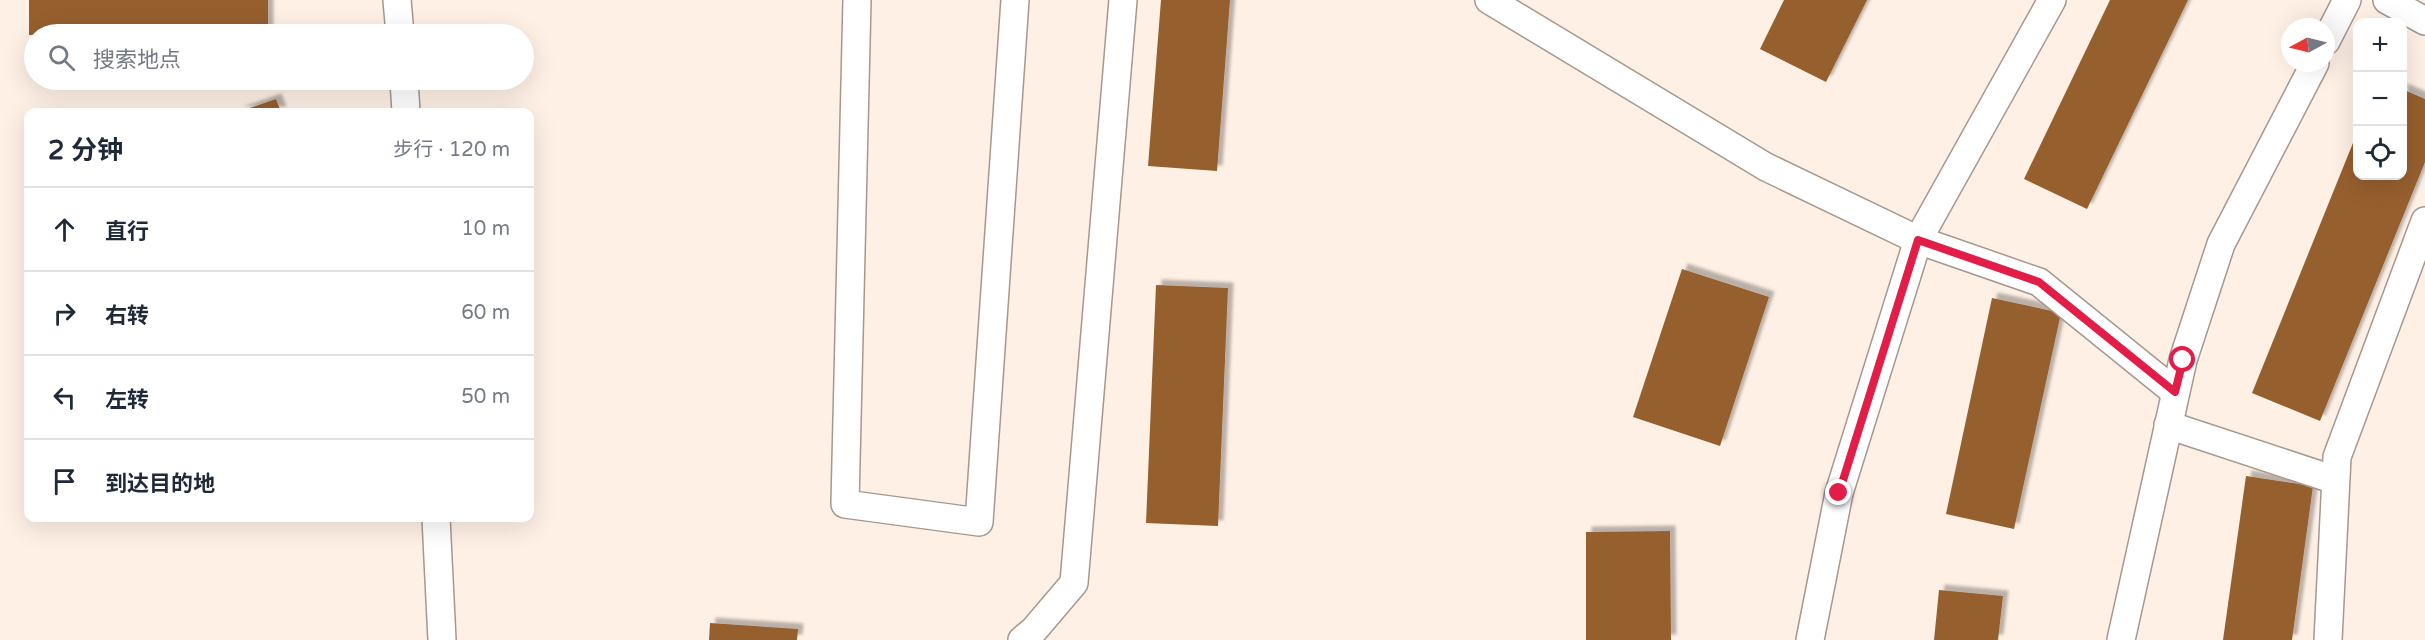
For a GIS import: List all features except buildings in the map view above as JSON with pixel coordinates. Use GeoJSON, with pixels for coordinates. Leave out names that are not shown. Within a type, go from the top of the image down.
{"type":"FeatureCollection","features":[{"type":"Feature","properties":{"kind":"street"},"geometry":{"type":"LineString","coordinates":[[397,0],[399,24]]}},
{"type":"Feature","properties":{"kind":"street"},"geometry":{"type":"LineString","coordinates":[[857,0],[845,504],[979,522],[1015,0]]}},
{"type":"Feature","properties":{"kind":"street"},"geometry":{"type":"LineString","coordinates":[[1022,640],[1034,630],[1074,583],[1123,0]]}},
{"type":"Feature","properties":{"kind":"street"},"geometry":{"type":"LineString","coordinates":[[1489,0],[1766,167],[1918,240],[2039,282],[2175,392]]}},
{"type":"Feature","properties":{"kind":"street"},"geometry":{"type":"LineString","coordinates":[[1810,640],[1839,493],[1918,240],[2052,0]]}},
{"type":"Feature","properties":{"kind":"street"},"geometry":{"type":"LineString","coordinates":[[2335,24],[2348,0]]}},
{"type":"Feature","properties":{"kind":"street"},"geometry":{"type":"LineString","coordinates":[[2387,0],[2425,21]]}},
{"type":"Feature","properties":{"kind":"street"},"geometry":{"type":"LineString","coordinates":[[2121,640],[2183,360],[2221,244],[2310,72]]}},
{"type":"Feature","properties":{"kind":"street"},"geometry":{"type":"LineString","coordinates":[[405,90],[406,108]]}},
{"type":"Feature","properties":{"kind":"street"},"geometry":{"type":"LineString","coordinates":[[2328,640],[2337,457],[2425,220]]}},
{"type":"Feature","properties":{"kind":"street"},"geometry":{"type":"LineString","coordinates":[[2168,425],[2336,480]]}},
{"type":"Feature","properties":{"kind":"street"},"geometry":{"type":"LineString","coordinates":[[436,522],[442,640]]}},
{"type":"Feature","properties":{"kind":"route"},"geometry":{"type":"LineString","coordinates":[[1839,493],[1918,240],[2039,282],[2175,392],[2183,360]]}}]}
